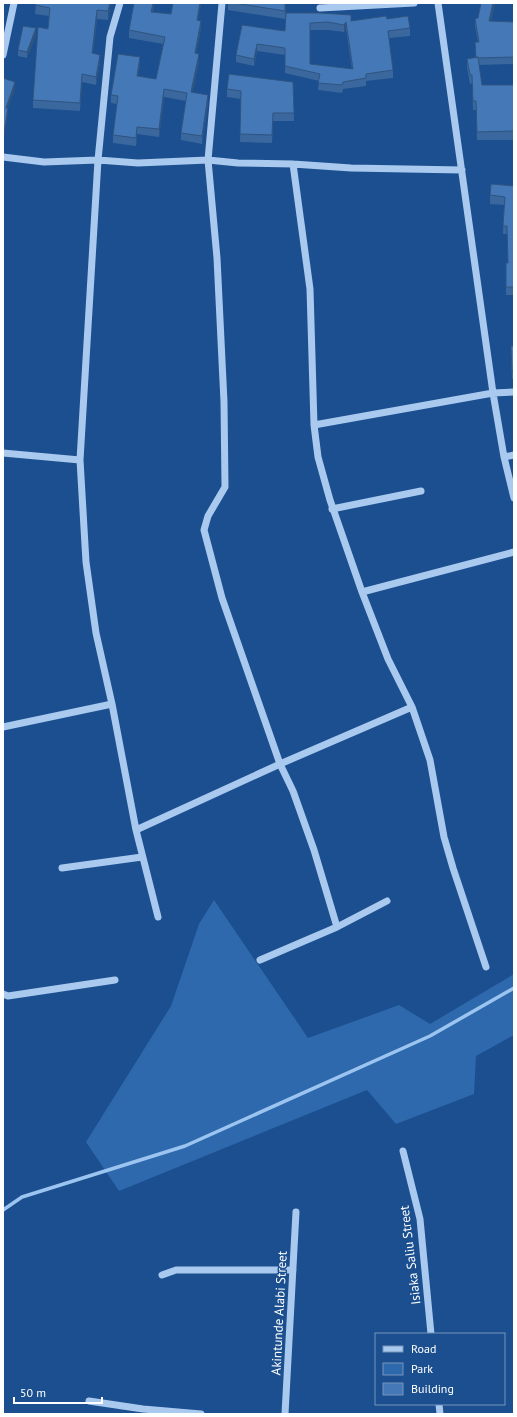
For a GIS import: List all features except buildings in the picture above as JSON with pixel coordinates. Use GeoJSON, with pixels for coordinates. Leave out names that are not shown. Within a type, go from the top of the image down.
{"type":"FeatureCollection","features":[{"type":"Feature","properties":{"kind":"street"},"geometry":{"type":"LineString","coordinates":[[3,55],[14,3]]}},
{"type":"Feature","properties":{"kind":"street"},"geometry":{"type":"LineString","coordinates":[[120,3],[110,38],[98,160],[80,460],[86,562],[96,633],[112,704],[136,830],[158,917]]}},
{"type":"Feature","properties":{"kind":"street"},"geometry":{"type":"LineString","coordinates":[[222,3],[208,160],[217,258],[223,379],[224,490],[208,516],[204,530],[222,598],[280,764],[293,791],[311,842],[337,927]]}},
{"type":"Feature","properties":{"kind":"street"},"geometry":{"type":"LineString","coordinates":[[320,8],[414,3]]}},
{"type":"Feature","properties":{"kind":"street"},"geometry":{"type":"LineString","coordinates":[[438,3],[493,392],[504,457],[514,498]]}},
{"type":"Feature","properties":{"kind":"street"},"geometry":{"type":"LineString","coordinates":[[3,157],[44,162],[98,160],[138,163],[208,160],[238,163],[293,164],[352,168],[462,170]]}},
{"type":"Feature","properties":{"kind":"street"},"geometry":{"type":"LineString","coordinates":[[293,164],[310,289],[314,425],[318,457],[332,509],[362,592],[388,659],[412,707],[430,760],[444,837],[486,967]]}},
{"type":"Feature","properties":{"kind":"street"},"geometry":{"type":"LineString","coordinates":[[314,425],[493,392],[514,392]]}},
{"type":"Feature","properties":{"kind":"street"},"geometry":{"type":"LineString","coordinates":[[3,453],[80,460]]}},
{"type":"Feature","properties":{"kind":"street"},"geometry":{"type":"LineString","coordinates":[[504,457],[514,455]]}},
{"type":"Feature","properties":{"kind":"street"},"geometry":{"type":"LineString","coordinates":[[332,509],[422,491]]}},
{"type":"Feature","properties":{"kind":"street"},"geometry":{"type":"LineString","coordinates":[[362,592],[514,552]]}},
{"type":"Feature","properties":{"kind":"street"},"geometry":{"type":"LineString","coordinates":[[3,727],[112,704]]}},
{"type":"Feature","properties":{"kind":"street"},"geometry":{"type":"LineString","coordinates":[[136,830],[280,764],[412,707]]}},
{"type":"Feature","properties":{"kind":"street"},"geometry":{"type":"LineString","coordinates":[[62,868],[142,857]]}},
{"type":"Feature","properties":{"kind":"street"},"geometry":{"type":"LineString","coordinates":[[260,960],[337,927],[387,901]]}},
{"type":"Feature","properties":{"kind":"street"},"geometry":{"type":"LineString","coordinates":[[3,994],[8,996],[41,992],[115,980]]}},
{"type":"Feature","properties":{"kind":"street","name":"Isiaka Saliu Street"},"geometry":{"type":"LineString","coordinates":[[403,1151],[420,1219],[431,1333]]}},
{"type":"Feature","properties":{"kind":"street","name":"Akintunde Alabi Street"},"geometry":{"type":"LineString","coordinates":[[285,1414],[296,1212]]}},
{"type":"Feature","properties":{"kind":"street"},"geometry":{"type":"LineString","coordinates":[[162,1275],[176,1270],[293,1270]]}},
{"type":"Feature","properties":{"kind":"street"},"geometry":{"type":"LineString","coordinates":[[89,1401],[143,1409],[201,1414]]}},
{"type":"Feature","properties":{"kind":"green space"},"geometry":{"type":"Polygon","coordinates":[[[214,900],[308,1038],[399,1005],[430,1024],[514,974],[514,1035],[476,1056],[474,1094],[396,1124],[367,1090],[119,1191],[86,1142],[171,1006],[199,924],[214,900]]]}},
{"type":"Feature","properties":{"kind":"waterway"},"geometry":{"type":"LineString","coordinates":[[3,1210],[22,1197],[185,1146],[430,1036],[514,988]]}}]}
